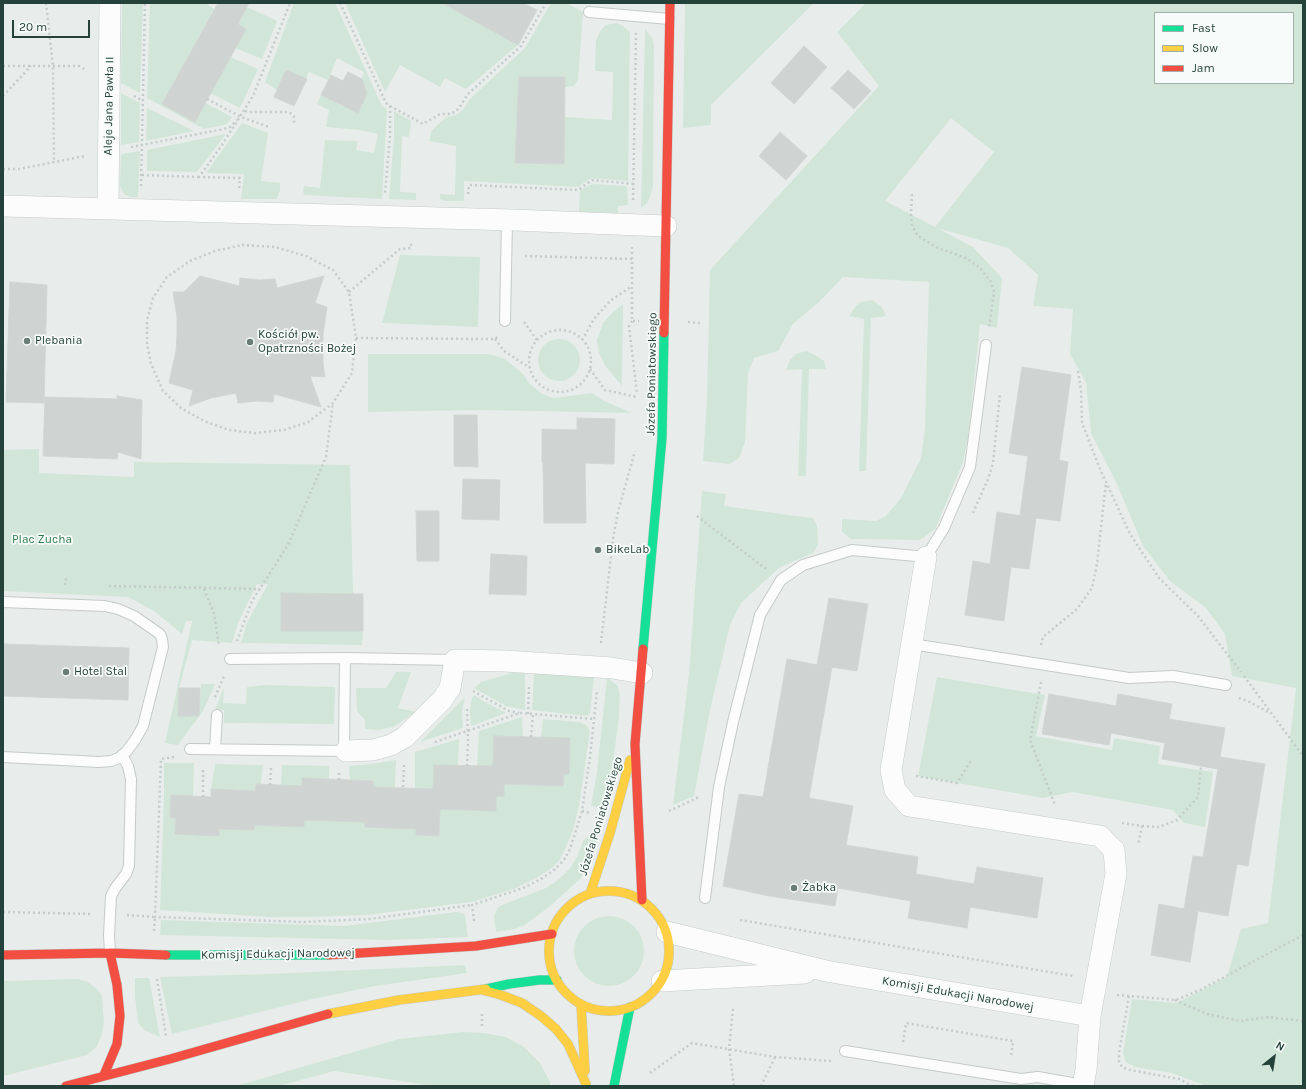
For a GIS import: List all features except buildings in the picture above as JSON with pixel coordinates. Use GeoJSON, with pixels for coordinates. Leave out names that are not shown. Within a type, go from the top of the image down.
{"type":"FeatureCollection","features":[{"type":"Feature","properties":{"kind":"street","name":"Aleje Jana Pawła II"},"geometry":{"type":"LineString","coordinates":[[108,209],[110,3]]}},
{"type":"Feature","properties":{"kind":"street","name":"Józefa Poniatowskiego"},"geometry":{"type":"LineString","coordinates":[[642,900],[635,744],[662,438],[670,3]]}},
{"type":"Feature","properties":{"kind":"street"},"geometry":{"type":"LineString","coordinates":[[3,206],[507,220],[666,226]]}},
{"type":"Feature","properties":{"kind":"street"},"geometry":{"type":"LineString","coordinates":[[926,557],[891,770],[895,790],[909,806],[1100,836],[1114,850],[1116,874],[1090,1016],[1086,1070],[1083,1085]]}},
{"type":"Feature","properties":{"kind":"street"},"geometry":{"type":"LineString","coordinates":[[345,751],[373,750],[391,745],[405,737],[442,700],[450,688],[455,660],[505,661],[612,668],[642,673]]}},
{"type":"Feature","properties":{"kind":"street","name":"Józefa Poniatowskiego"},"geometry":{"type":"LineString","coordinates":[[590,894],[610,833],[635,744]]}},
{"type":"Feature","properties":{"kind":"street"},"geometry":{"type":"LineString","coordinates":[[609,891],[627,894],[642,900],[654,911],[667,932],[670,950],[668,963],[662,981],[642,1002],[630,1007],[613,1011],[598,1010],[581,1004],[567,993],[557,980],[551,966],[549,951],[552,934],[559,918],[571,904],[590,894],[609,891]]}},
{"type":"Feature","properties":{"kind":"street","name":"Komisji Edukacji Narodowej"},"geometry":{"type":"LineString","coordinates":[[667,932],[826,972],[1090,1016]]}},
{"type":"Feature","properties":{"kind":"street","name":"Komisji Edukacji Narodowej"},"geometry":{"type":"LineString","coordinates":[[3,955],[110,953],[153,955],[321,956],[476,946],[552,934]]}},
{"type":"Feature","properties":{"kind":"street"},"geometry":{"type":"LineString","coordinates":[[104,1076],[117,1044],[120,1016],[117,985],[110,953]]}},
{"type":"Feature","properties":{"kind":"street","name":"Komisji Edukacji Narodowej"},"geometry":{"type":"LineString","coordinates":[[662,981],[826,972]]}},
{"type":"Feature","properties":{"kind":"street"},"geometry":{"type":"LineString","coordinates":[[66,1086],[170,1059],[323,1015],[399,1000],[481,990],[539,980],[557,980]]}},
{"type":"Feature","properties":{"kind":"street"},"geometry":{"type":"LineString","coordinates":[[481,990],[501,995],[522,1003],[556,1029],[568,1044],[586,1085]]}},
{"type":"Feature","properties":{"kind":"street"},"geometry":{"type":"LineString","coordinates":[[581,1004],[586,1085]]}},
{"type":"Feature","properties":{"kind":"street"},"geometry":{"type":"LineString","coordinates":[[614,1086],[630,1007]]}},
{"type":"Feature","properties":{"kind":"lane"},"geometry":{"type":"LineString","coordinates":[[590,12],[670,19]]}},
{"type":"Feature","properties":{"kind":"lane"},"geometry":{"type":"LineString","coordinates":[[505,321],[507,220]]}},
{"type":"Feature","properties":{"kind":"lane"},"geometry":{"type":"LineString","coordinates":[[705,898],[719,787],[733,722],[760,615],[780,580],[803,565],[852,550],[926,557],[944,528],[970,467],[986,345]]}},
{"type":"Feature","properties":{"kind":"lane"},"geometry":{"type":"LineString","coordinates":[[3,602],[105,606],[118,609],[134,616],[160,634],[162,639],[162,647],[142,726],[135,740],[122,755],[111,761],[99,762],[3,757]]}},
{"type":"Feature","properties":{"kind":"lane"},"geometry":{"type":"LineString","coordinates":[[912,644],[1129,678],[1173,676],[1226,685]]}},
{"type":"Feature","properties":{"kind":"lane"},"geometry":{"type":"LineString","coordinates":[[190,748],[345,751],[345,658]]}},
{"type":"Feature","properties":{"kind":"lane"},"geometry":{"type":"LineString","coordinates":[[230,659],[345,658],[455,660]]}},
{"type":"Feature","properties":{"kind":"lane"},"geometry":{"type":"LineString","coordinates":[[215,749],[217,715]]}},
{"type":"Feature","properties":{"kind":"lane"},"geometry":{"type":"LineString","coordinates":[[110,953],[109,927],[112,896],[116,887],[126,874],[129,866],[130,779],[128,766],[122,755]]}},
{"type":"Feature","properties":{"kind":"lane"},"geometry":{"type":"LineString","coordinates":[[846,1051],[1021,1079],[1038,1077],[1083,1085]]}},
{"type":"Feature","properties":{"kind":"path"},"geometry":{"type":"LineString","coordinates":[[46,3],[53,66],[54,162]]}},
{"type":"Feature","properties":{"kind":"path"},"geometry":{"type":"LineString","coordinates":[[145,3],[142,145],[224,129],[230,127],[241,117]]}},
{"type":"Feature","properties":{"kind":"path"},"geometry":{"type":"LineString","coordinates":[[198,176],[245,111],[260,81],[290,3]]}},
{"type":"Feature","properties":{"kind":"path"},"geometry":{"type":"LineString","coordinates":[[340,3],[386,103],[423,124],[440,114],[455,112],[468,94],[521,46],[546,3]]}},
{"type":"Feature","properties":{"kind":"path"},"geometry":{"type":"LineString","coordinates":[[633,205],[636,33]]}},
{"type":"Feature","properties":{"kind":"path"},"geometry":{"type":"LineString","coordinates":[[3,66],[79,66],[109,82]]}},
{"type":"Feature","properties":{"kind":"path"},"geometry":{"type":"LineString","coordinates":[[3,96],[31,66]]}},
{"type":"Feature","properties":{"kind":"path"},"geometry":{"type":"LineString","coordinates":[[207,98],[241,117],[269,127]]}},
{"type":"Feature","properties":{"kind":"path"},"geometry":{"type":"LineString","coordinates":[[385,194],[390,136],[390,106]]}},
{"type":"Feature","properties":{"kind":"path"},"geometry":{"type":"LineString","coordinates":[[245,111],[290,112],[294,118],[294,123]]}},
{"type":"Feature","properties":{"kind":"path"},"geometry":{"type":"LineString","coordinates":[[3,169],[19,169],[108,152]]}},
{"type":"Feature","properties":{"kind":"path"},"geometry":{"type":"LineString","coordinates":[[142,175],[240,178],[237,212]]}},
{"type":"Feature","properties":{"kind":"path"},"geometry":{"type":"LineString","coordinates":[[468,198],[469,185],[578,190],[592,180],[634,184]]}},
{"type":"Feature","properties":{"kind":"path"},"geometry":{"type":"LineString","coordinates":[[912,194],[912,226],[918,236],[938,248],[966,258],[980,268],[991,282],[994,292],[986,345]]}},
{"type":"Feature","properties":{"kind":"path"},"geometry":{"type":"LineString","coordinates":[[632,244],[632,321],[646,321]]}},
{"type":"Feature","properties":{"kind":"path"},"geometry":{"type":"LineString","coordinates":[[242,245],[275,247],[306,256],[333,270],[349,292],[356,338],[352,373],[333,404],[308,422],[284,430],[255,433],[229,430],[204,421],[181,408],[163,391],[151,364],[147,343],[147,320],[153,298],[167,277],[190,260],[215,251],[242,245]]}},
{"type":"Feature","properties":{"kind":"path"},"geometry":{"type":"LineString","coordinates":[[506,256],[632,259]]}},
{"type":"Feature","properties":{"kind":"path"},"geometry":{"type":"LineString","coordinates":[[582,340],[594,319],[610,301],[632,286]]}},
{"type":"Feature","properties":{"kind":"path"},"geometry":{"type":"LineString","coordinates":[[356,338],[494,339],[503,334],[505,321]]}},
{"type":"Feature","properties":{"kind":"path"},"geometry":{"type":"LineString","coordinates":[[684,322],[700,323]]}},
{"type":"Feature","properties":{"kind":"path"},"geometry":{"type":"LineString","coordinates":[[555,330],[565,330],[575,334],[582,340],[588,348],[591,358],[590,368],[586,378],[579,385],[570,390],[560,392],[550,390],[541,385],[534,378],[530,368],[529,358],[532,348],[537,340],[545,334],[555,330]]}},
{"type":"Feature","properties":{"kind":"path"},"geometry":{"type":"LineString","coordinates":[[494,339],[504,351],[530,368]]}},
{"type":"Feature","properties":{"kind":"path"},"geometry":{"type":"LineString","coordinates":[[590,368],[605,390],[637,397]]}},
{"type":"Feature","properties":{"kind":"path"},"geometry":{"type":"LineString","coordinates":[[1078,371],[1081,390],[1082,423],[1106,482],[1130,534],[1159,578],[1198,616],[1303,756]]}},
{"type":"Feature","properties":{"kind":"path"},"geometry":{"type":"LineString","coordinates":[[970,518],[993,463],[1000,394]]}},
{"type":"Feature","properties":{"kind":"path"},"geometry":{"type":"LineString","coordinates":[[104,586],[260,589],[288,545],[326,457],[333,404]]}},
{"type":"Feature","properties":{"kind":"path"},"geometry":{"type":"LineString","coordinates":[[1040,649],[1043,637],[1077,609],[1092,588],[1097,564],[1106,482]]}},
{"type":"Feature","properties":{"kind":"path"},"geometry":{"type":"LineString","coordinates":[[697,516],[780,580]]}},
{"type":"Feature","properties":{"kind":"path"},"geometry":{"type":"LineString","coordinates":[[58,584],[65,585],[66,577]]}},
{"type":"Feature","properties":{"kind":"path"},"geometry":{"type":"LineString","coordinates":[[204,588],[214,613],[220,651]]}},
{"type":"Feature","properties":{"kind":"path"},"geometry":{"type":"LineString","coordinates":[[1226,685],[1229,695],[1248,701],[1272,714]]}},
{"type":"Feature","properties":{"kind":"path"},"geometry":{"type":"LineString","coordinates":[[469,696],[471,690],[509,711],[520,713]]}},
{"type":"Feature","properties":{"kind":"path"},"geometry":{"type":"LineString","coordinates":[[467,766],[468,742],[466,714],[468,701]]}},
{"type":"Feature","properties":{"kind":"path"},"geometry":{"type":"LineString","coordinates":[[531,737],[533,714]]}},
{"type":"Feature","properties":{"kind":"path"},"geometry":{"type":"LineString","coordinates":[[894,786],[918,776],[957,782],[972,759]]}},
{"type":"Feature","properties":{"kind":"path"},"geometry":{"type":"LineString","coordinates":[[403,787],[404,760]]}},
{"type":"Feature","properties":{"kind":"path"},"geometry":{"type":"LineString","coordinates":[[270,785],[272,761]]}},
{"type":"Feature","properties":{"kind":"path"},"geometry":{"type":"LineString","coordinates":[[1142,826],[1159,827],[1177,820],[1198,797],[1202,766]]}},
{"type":"Feature","properties":{"kind":"path"},"geometry":{"type":"LineString","coordinates":[[202,797],[203,767]]}},
{"type":"Feature","properties":{"kind":"path"},"geometry":{"type":"LineString","coordinates":[[669,811],[719,787]]}},
{"type":"Feature","properties":{"kind":"path"},"geometry":{"type":"LineString","coordinates":[[123,914],[155,917],[304,922],[369,919],[472,905]]}},
{"type":"Feature","properties":{"kind":"path"},"geometry":{"type":"LineString","coordinates":[[3,912],[95,914]]}},
{"type":"Feature","properties":{"kind":"path"},"geometry":{"type":"LineString","coordinates":[[155,917],[153,955],[170,1059]]}},
{"type":"Feature","properties":{"kind":"path"},"geometry":{"type":"LineString","coordinates":[[740,920],[1096,985],[1111,995],[1173,1000],[1187,1004],[1207,1014],[1240,1021],[1268,1017],[1303,1021]]}},
{"type":"Feature","properties":{"kind":"path"},"geometry":{"type":"LineString","coordinates":[[1173,1000],[1200,990],[1303,935]]}},
{"type":"Feature","properties":{"kind":"path"},"geometry":{"type":"LineString","coordinates":[[1129,996],[1119,1062],[1122,1067],[1178,1080],[1193,1086]]}},
{"type":"Feature","properties":{"kind":"path"},"geometry":{"type":"LineString","coordinates":[[733,1009],[729,1048],[734,1086]]}},
{"type":"Feature","properties":{"kind":"path"},"geometry":{"type":"LineString","coordinates":[[900,1059],[906,1023],[1013,1041],[1008,1077]]}},
{"type":"Feature","properties":{"kind":"path"},"geometry":{"type":"LineString","coordinates":[[650,1073],[692,1043],[776,1057],[838,1062]]}},
{"type":"Feature","properties":{"kind":"path"},"geometry":{"type":"LineString","coordinates":[[761,1086],[776,1057]]}},
{"type":"Feature","properties":{"kind":"green space"},"geometry":{"type":"Polygon","coordinates":[[[122,3],[143,3],[140,93],[121,83],[122,3]]]}},
{"type":"Feature","properties":{"kind":"green space"},"geometry":{"type":"Polygon","coordinates":[[[150,3],[205,3],[214,9],[162,104],[195,122],[205,103],[232,117],[228,123],[204,129],[147,98],[150,3]]]}},
{"type":"Feature","properties":{"kind":"green space"},"geometry":{"type":"Polygon","coordinates":[[[294,3],[335,3],[382,106],[387,109],[382,199],[304,195],[304,186],[320,188],[325,140],[358,141],[356,150],[374,153],[378,134],[360,130],[326,127],[329,110],[317,104],[321,95],[358,113],[367,94],[362,79],[364,72],[337,58],[328,80],[309,72],[306,79],[287,70],[277,90],[265,82],[294,3]]]}},
{"type":"Feature","properties":{"kind":"green space"},"geometry":{"type":"Polygon","coordinates":[[[345,3],[442,3],[518,45],[466,89],[445,78],[440,87],[400,65],[385,92],[345,3]]]}},
{"type":"Feature","properties":{"kind":"green space"},"geometry":{"type":"Polygon","coordinates":[[[551,3],[567,3],[583,12],[578,80],[574,86],[565,87],[565,77],[519,77],[515,163],[564,164],[565,117],[612,120],[613,72],[595,71],[596,40],[601,30],[606,25],[616,23],[623,26],[630,32],[628,181],[591,178],[578,187],[464,181],[464,201],[445,201],[440,199],[440,194],[455,195],[456,146],[429,141],[431,132],[447,117],[456,115],[462,111],[471,98],[525,48],[551,3]]]}},
{"type":"Feature","properties":{"kind":"green space"},"geometry":{"type":"Polygon","coordinates":[[[685,3],[814,3],[711,105],[711,125],[683,128],[685,3]]]}},
{"type":"Feature","properties":{"kind":"green space"},"geometry":{"type":"Polygon","coordinates":[[[866,3],[1303,3],[1303,1086],[1206,1086],[1172,1073],[1135,1067],[1126,1062],[1123,1053],[1132,999],[1177,1003],[1227,977],[1241,929],[1268,923],[1296,688],[1232,676],[1225,634],[1206,608],[1170,581],[1143,546],[1117,484],[1091,433],[1086,382],[1070,354],[1073,309],[1033,306],[1038,275],[1008,248],[937,228],[973,247],[1002,278],[997,328],[980,324],[968,437],[963,462],[935,529],[920,540],[851,539],[842,532],[842,519],[876,521],[886,516],[901,498],[921,458],[925,428],[929,282],[843,277],[820,301],[793,324],[778,351],[754,358],[748,373],[745,442],[739,458],[730,464],[703,461],[707,399],[710,270],[879,86],[837,32],[866,3]],[[951,118],[885,201],[935,227],[994,152],[951,118]]]}},
{"type":"Feature","properties":{"kind":"green space"},"geometry":{"type":"Polygon","coordinates":[[[247,7],[277,21],[262,59],[235,48],[246,29],[238,24],[247,7]]]}},
{"type":"Feature","properties":{"kind":"green space"},"geometry":{"type":"Polygon","coordinates":[[[645,29],[652,38],[654,45],[653,186],[647,203],[641,208],[645,29]]]}},
{"type":"Feature","properties":{"kind":"green space"},"geometry":{"type":"Polygon","coordinates":[[[230,57],[258,69],[240,108],[210,93],[230,57]]]}},
{"type":"Feature","properties":{"kind":"green space"},"geometry":{"type":"Polygon","coordinates":[[[121,93],[140,103],[139,142],[121,145],[121,93]]]}},
{"type":"Feature","properties":{"kind":"green space"},"geometry":{"type":"Polygon","coordinates":[[[147,108],[194,131],[146,141],[147,108]]]}},
{"type":"Feature","properties":{"kind":"green space"},"geometry":{"type":"Polygon","coordinates":[[[394,111],[411,121],[409,137],[402,136],[400,192],[416,193],[416,200],[389,199],[394,137],[394,111]]]}},
{"type":"Feature","properties":{"kind":"green space"},"geometry":{"type":"Polygon","coordinates":[[[242,123],[268,133],[261,181],[280,183],[280,190],[277,199],[241,199],[244,174],[206,173],[242,123]]]}},
{"type":"Feature","properties":{"kind":"green space"},"geometry":{"type":"Polygon","coordinates":[[[226,134],[197,172],[147,171],[147,150],[226,134]]]}},
{"type":"Feature","properties":{"kind":"green space"},"geometry":{"type":"Polygon","coordinates":[[[140,151],[138,197],[130,197],[124,194],[120,186],[121,154],[140,151]]]}},
{"type":"Feature","properties":{"kind":"green space"},"geometry":{"type":"Polygon","coordinates":[[[592,184],[627,186],[628,205],[618,206],[618,213],[579,212],[580,190],[592,184]]]}},
{"type":"Feature","properties":{"kind":"green space"},"geometry":{"type":"Polygon","coordinates":[[[400,255],[480,257],[478,327],[382,323],[400,255]]]}},
{"type":"Feature","properties":{"kind":"green space"},"geometry":{"type":"Polygon","coordinates":[[[872,300],[882,307],[886,316],[871,318],[866,471],[859,471],[864,319],[849,316],[861,302],[872,300]]]}},
{"type":"Feature","properties":{"kind":"green space"},"geometry":{"type":"Polygon","coordinates":[[[623,304],[622,386],[606,367],[599,353],[597,340],[603,323],[623,304]]]}},
{"type":"Feature","properties":{"kind":"green space"},"geometry":{"type":"Polygon","coordinates":[[[555,339],[563,339],[571,342],[577,348],[580,360],[577,372],[571,378],[563,381],[555,381],[547,378],[541,372],[538,364],[538,356],[541,348],[547,342],[555,339]]]}},
{"type":"Feature","properties":{"kind":"green space"},"geometry":{"type":"Polygon","coordinates":[[[806,351],[824,361],[826,369],[809,369],[806,476],[798,476],[802,369],[786,370],[790,360],[796,354],[806,351]]]}},
{"type":"Feature","properties":{"kind":"green space"},"geometry":{"type":"Polygon","coordinates":[[[368,354],[489,354],[505,359],[523,374],[529,383],[542,394],[553,398],[592,393],[604,401],[632,413],[479,410],[368,412],[368,354]]]}},
{"type":"Feature","properties":{"kind":"green space","name":"Plac Zucha"},"geometry":{"type":"Polygon","coordinates":[[[39,449],[39,473],[134,477],[134,462],[350,465],[353,594],[281,593],[281,630],[363,631],[362,645],[241,643],[247,623],[268,584],[257,584],[238,623],[232,643],[192,640],[179,688],[178,716],[199,716],[201,684],[215,684],[203,711],[178,745],[165,743],[192,621],[186,621],[182,634],[154,611],[128,597],[3,591],[3,450],[39,449]]]}},
{"type":"Feature","properties":{"kind":"green space"},"geometry":{"type":"Polygon","coordinates":[[[702,491],[726,494],[724,506],[813,518],[817,526],[818,545],[813,553],[780,567],[741,603],[730,625],[710,710],[694,796],[673,805],[689,674],[702,491]]]}},
{"type":"Feature","properties":{"kind":"green space"},"geometry":{"type":"Polygon","coordinates":[[[396,672],[411,672],[398,708],[416,712],[393,727],[378,730],[365,729],[365,720],[357,711],[356,688],[386,688],[396,672]]]}},
{"type":"Feature","properties":{"kind":"green space"},"geometry":{"type":"Polygon","coordinates":[[[512,673],[525,673],[525,710],[506,706],[474,688],[481,682],[512,673]]]}},
{"type":"Feature","properties":{"kind":"green space"},"geometry":{"type":"Polygon","coordinates":[[[534,673],[594,676],[590,714],[586,716],[532,710],[534,673]]]}},
{"type":"Feature","properties":{"kind":"green space"},"geometry":{"type":"Polygon","coordinates":[[[937,677],[1045,695],[1036,736],[1112,750],[1114,738],[1160,746],[1158,764],[1213,772],[1205,827],[1184,823],[1173,810],[1072,792],[1043,798],[918,776],[937,677]]]}},
{"type":"Feature","properties":{"kind":"green space"},"geometry":{"type":"Polygon","coordinates":[[[607,678],[617,685],[620,694],[619,716],[607,809],[591,806],[597,772],[607,678]]]}},
{"type":"Feature","properties":{"kind":"green space"},"geometry":{"type":"Polygon","coordinates":[[[265,685],[335,687],[334,724],[224,723],[224,710],[215,709],[224,688],[223,703],[246,704],[247,687],[265,685]]]}},
{"type":"Feature","properties":{"kind":"green space"},"geometry":{"type":"Polygon","coordinates":[[[474,695],[506,713],[471,726],[470,710],[474,695]]]}},
{"type":"Feature","properties":{"kind":"green space"},"geometry":{"type":"Polygon","coordinates":[[[465,697],[462,711],[463,728],[420,742],[465,697]]]}},
{"type":"Feature","properties":{"kind":"green space"},"geometry":{"type":"Polygon","coordinates":[[[522,717],[523,737],[494,736],[493,767],[477,766],[479,731],[522,717]]]}},
{"type":"Feature","properties":{"kind":"green space"},"geometry":{"type":"Polygon","coordinates":[[[543,719],[579,722],[586,725],[590,731],[580,800],[574,827],[560,859],[554,866],[543,874],[516,888],[472,902],[366,915],[269,917],[160,910],[164,763],[194,763],[193,797],[170,818],[176,818],[175,833],[219,836],[219,829],[254,830],[255,825],[304,827],[304,820],[365,822],[416,829],[416,835],[439,836],[440,809],[495,811],[496,796],[504,784],[563,786],[564,774],[569,774],[570,739],[541,738],[543,719]]]}},
{"type":"Feature","properties":{"kind":"green space"},"geometry":{"type":"Polygon","coordinates":[[[459,739],[458,765],[434,765],[433,794],[415,794],[415,752],[459,739]]]}},
{"type":"Feature","properties":{"kind":"green space"},"geometry":{"type":"Polygon","coordinates":[[[396,760],[395,787],[374,787],[373,781],[350,780],[349,766],[396,760]]]}},
{"type":"Feature","properties":{"kind":"green space"},"geometry":{"type":"Polygon","coordinates":[[[215,764],[263,765],[261,785],[256,784],[255,791],[211,789],[215,764]]]}},
{"type":"Feature","properties":{"kind":"green space"},"geometry":{"type":"Polygon","coordinates":[[[282,765],[329,766],[329,779],[302,778],[302,786],[281,785],[282,765]]]}},
{"type":"Feature","properties":{"kind":"green space"},"geometry":{"type":"Polygon","coordinates":[[[590,835],[599,837],[588,868],[580,879],[549,907],[525,925],[514,929],[496,932],[494,916],[497,909],[500,906],[546,888],[558,880],[570,868],[577,857],[583,841],[590,835]]]}},
{"type":"Feature","properties":{"kind":"green space"},"geometry":{"type":"Polygon","coordinates":[[[456,912],[465,915],[468,937],[388,940],[160,935],[161,920],[344,926],[456,912]]]}},
{"type":"Feature","properties":{"kind":"green space"},"geometry":{"type":"Polygon","coordinates":[[[609,916],[622,919],[634,926],[641,938],[644,951],[641,964],[634,976],[622,983],[609,986],[596,983],[584,976],[577,964],[574,951],[577,938],[584,926],[596,919],[609,916]]]}},
{"type":"Feature","properties":{"kind":"green space"},"geometry":{"type":"Polygon","coordinates":[[[465,965],[467,973],[375,986],[308,1000],[172,1034],[160,977],[269,974],[465,965]]]}},
{"type":"Feature","properties":{"kind":"green space"},"geometry":{"type":"Polygon","coordinates":[[[135,978],[149,978],[160,1037],[144,1030],[138,1023],[135,978]]]}},
{"type":"Feature","properties":{"kind":"green space"},"geometry":{"type":"Polygon","coordinates":[[[77,979],[86,981],[96,988],[102,996],[104,1023],[102,1034],[97,1046],[87,1055],[3,1076],[3,981],[77,979]]]}},
{"type":"Feature","properties":{"kind":"green space"},"geometry":{"type":"Polygon","coordinates":[[[463,1032],[484,1033],[506,1037],[524,1047],[540,1063],[550,1082],[550,1086],[434,1086],[334,1071],[279,1086],[236,1086],[399,1039],[463,1032]]]}},
{"type":"Feature","properties":{"kind":"traffic: fast"},"geometry":{"type":"LineString","coordinates":[[643,649],[662,438],[664,333]]}},
{"type":"Feature","properties":{"kind":"traffic: fast"},"geometry":{"type":"LineString","coordinates":[[166,955],[328,955]]}},
{"type":"Feature","properties":{"kind":"traffic: fast"},"geometry":{"type":"LineString","coordinates":[[486,989],[539,980],[557,980]]}},
{"type":"Feature","properties":{"kind":"traffic: fast"},"geometry":{"type":"LineString","coordinates":[[614,1086],[630,1007]]}},
{"type":"Feature","properties":{"kind":"traffic: slow"},"geometry":{"type":"LineString","coordinates":[[590,894],[610,833],[630,760]]}},
{"type":"Feature","properties":{"kind":"traffic: slow"},"geometry":{"type":"LineString","coordinates":[[609,891],[621,892],[632,896],[642,901],[651,909],[659,918],[664,928],[668,939],[669,951],[668,963],[664,974],[659,984],[651,993],[642,1001],[632,1006],[621,1010],[609,1011],[597,1010],[586,1006],[576,1001],[567,993],[559,984],[554,974],[550,963],[549,951],[550,939],[554,928],[559,918],[567,909],[576,901],[586,896],[597,892],[609,891]]}},
{"type":"Feature","properties":{"kind":"traffic: slow"},"geometry":{"type":"LineString","coordinates":[[328,1014],[399,1000],[486,989]]}},
{"type":"Feature","properties":{"kind":"traffic: slow"},"geometry":{"type":"LineString","coordinates":[[482,990],[522,1003],[541,1016],[556,1029],[568,1044],[586,1084]]}},
{"type":"Feature","properties":{"kind":"traffic: slow"},"geometry":{"type":"LineString","coordinates":[[581,1004],[585,1071]]}},
{"type":"Feature","properties":{"kind":"traffic: jam"},"geometry":{"type":"LineString","coordinates":[[664,333],[670,3]]}},
{"type":"Feature","properties":{"kind":"traffic: jam"},"geometry":{"type":"LineString","coordinates":[[642,900],[635,744],[643,649]]}},
{"type":"Feature","properties":{"kind":"traffic: jam"},"geometry":{"type":"LineString","coordinates":[[328,955],[476,946],[552,934]]}},
{"type":"Feature","properties":{"kind":"traffic: jam"},"geometry":{"type":"LineString","coordinates":[[3,955],[110,953],[166,955]]}},
{"type":"Feature","properties":{"kind":"traffic: jam"},"geometry":{"type":"LineString","coordinates":[[104,1075],[117,1044],[120,1016],[117,985],[110,953]]}},
{"type":"Feature","properties":{"kind":"traffic: jam"},"geometry":{"type":"LineString","coordinates":[[66,1086],[170,1059],[328,1014]]}},
{"type":"Feature","properties":{"kind":"place","name":"Plebania"},"geometry":{"type":"Point","coordinates":[27,341]}},
{"type":"Feature","properties":{"kind":"place","name":"Kościół pw. Opatrzności Bożej"},"geometry":{"type":"Point","coordinates":[250,342]}},
{"type":"Feature","properties":{"kind":"place","name":"BikeLab"},"geometry":{"type":"Point","coordinates":[598,550]}},
{"type":"Feature","properties":{"kind":"place","name":"Hotel Stal"},"geometry":{"type":"Point","coordinates":[66,672]}},
{"type":"Feature","properties":{"kind":"place","name":"Żabka"},"geometry":{"type":"Point","coordinates":[794,888]}}]}
